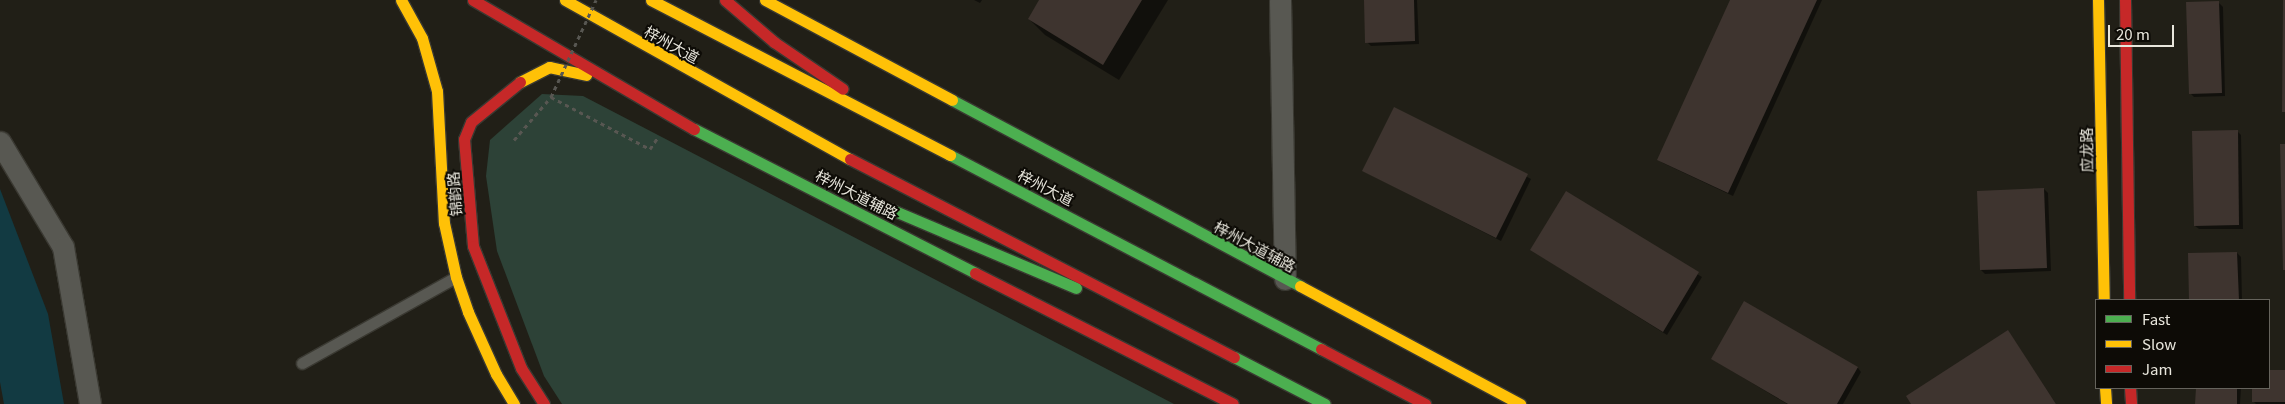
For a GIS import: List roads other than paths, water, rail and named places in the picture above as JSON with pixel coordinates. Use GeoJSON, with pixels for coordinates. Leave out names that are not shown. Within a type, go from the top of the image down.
{"type":"FeatureCollection","features":[{"type":"Feature","properties":{"kind":"main road","name":"锦韵路"},"geometry":{"type":"LineString","coordinates":[[400,0],[422,38],[438,91],[444,223],[456,277],[468,312],[496,374],[514,404]]}},
{"type":"Feature","properties":{"kind":"main road","name":"梓州大道辅路"},"geometry":{"type":"LineString","coordinates":[[472,0],[607,80],[698,131],[1233,404]]}},
{"type":"Feature","properties":{"kind":"main road","name":"梓州大道"},"geometry":{"type":"LineString","coordinates":[[564,0],[814,140],[1325,404]]}},
{"type":"Feature","properties":{"kind":"main road","name":"梓州大道"},"geometry":{"type":"LineString","coordinates":[[651,0],[1425,404]]}},
{"type":"Feature","properties":{"kind":"main road"},"geometry":{"type":"LineString","coordinates":[[725,0],[774,42],[906,132]]}},
{"type":"Feature","properties":{"kind":"main road","name":"梓州大道辅路"},"geometry":{"type":"LineString","coordinates":[[765,0],[1520,404]]}},
{"type":"Feature","properties":{"kind":"main road","name":"应龙路"},"geometry":{"type":"LineString","coordinates":[[2098,0],[2104,299]]}},
{"type":"Feature","properties":{"kind":"main road"},"geometry":{"type":"LineString","coordinates":[[2125,0],[2129,299]]}},
{"type":"Feature","properties":{"kind":"main road","name":"锦韵路"},"geometry":{"type":"LineString","coordinates":[[544,404],[521,368],[474,246],[464,138],[471,122],[516,84],[549,68],[607,80]]}},
{"type":"Feature","properties":{"kind":"main road"},"geometry":{"type":"LineString","coordinates":[[698,131],[826,183]]}},
{"type":"Feature","properties":{"kind":"main road"},"geometry":{"type":"LineString","coordinates":[[880,205],[1200,340]]}},
{"type":"Feature","properties":{"kind":"main road"},"geometry":{"type":"LineString","coordinates":[[2105,389],[2106,404]]}},
{"type":"Feature","properties":{"kind":"main road"},"geometry":{"type":"LineString","coordinates":[[2130,389],[2131,404]]}},
{"type":"Feature","properties":{"kind":"street"},"geometry":{"type":"LineString","coordinates":[[1280,0],[1285,279]]}},
{"type":"Feature","properties":{"kind":"street"},"geometry":{"type":"LineString","coordinates":[[0,142],[63,247],[90,404]]}},
{"type":"Feature","properties":{"kind":"lane"},"geometry":{"type":"LineString","coordinates":[[302,362],[456,277]]}},
{"type":"Feature","properties":{"kind":"water"},"geometry":{"type":"Polygon","coordinates":[[[0,189],[48,314],[64,404],[4,404],[0,382],[0,189]]]}}]}
